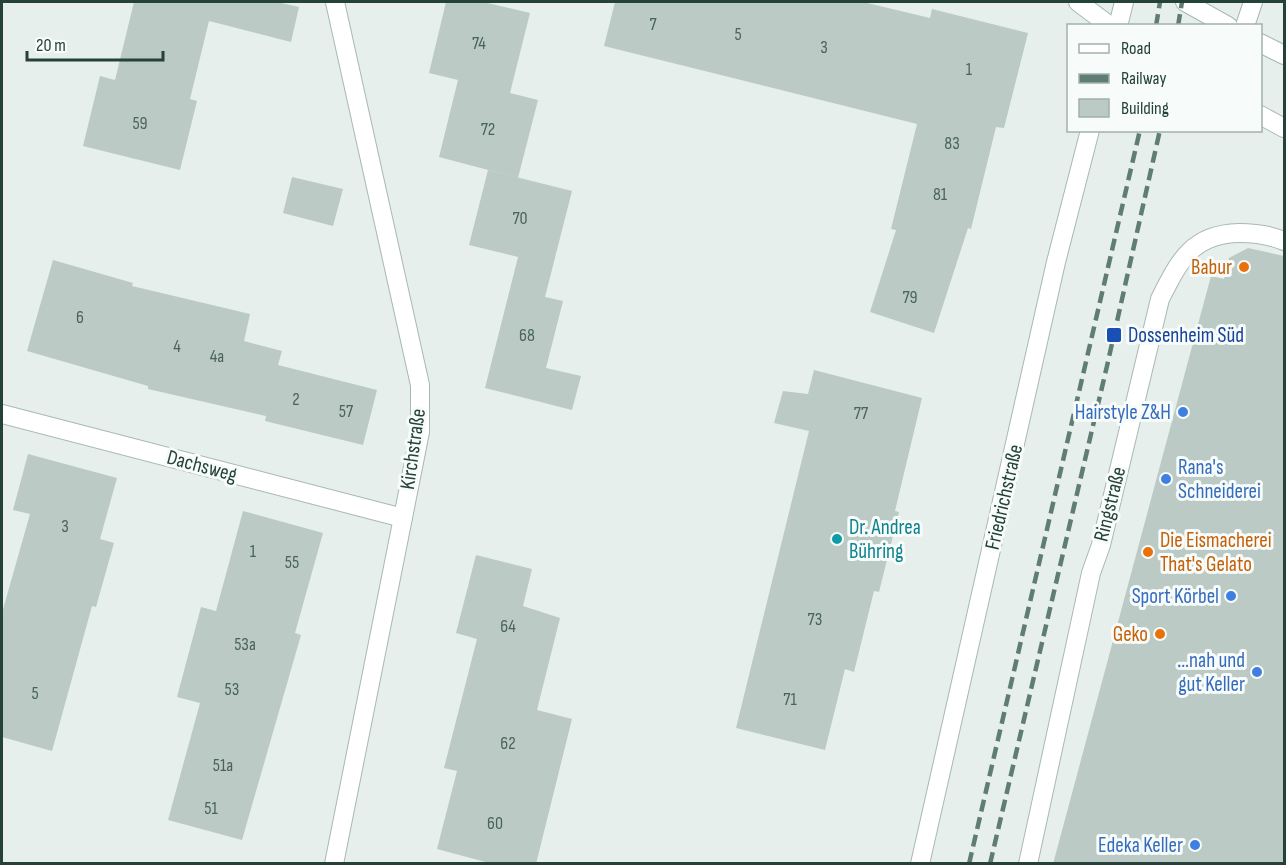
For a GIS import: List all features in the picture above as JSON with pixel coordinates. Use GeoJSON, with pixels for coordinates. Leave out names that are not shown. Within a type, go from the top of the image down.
{"type":"FeatureCollection","features":[{"type":"Feature","properties":{"kind":"street","name":"Kirchstraße"},"geometry":{"type":"LineString","coordinates":[[334,864],[420,432],[420,385],[335,2]]}},
{"type":"Feature","properties":{"kind":"street"},"geometry":{"type":"LineString","coordinates":[[1078,2],[1107,24]]}},
{"type":"Feature","properties":{"kind":"street"},"geometry":{"type":"LineString","coordinates":[[1118,24],[1124,2]]}},
{"type":"Feature","properties":{"kind":"street"},"geometry":{"type":"LineString","coordinates":[[1185,2],[1224,24]]}},
{"type":"Feature","properties":{"kind":"street"},"geometry":{"type":"LineString","coordinates":[[1246,24],[1253,2]]}},
{"type":"Feature","properties":{"kind":"street"},"geometry":{"type":"LineString","coordinates":[[1262,44],[1284,55]]}},
{"type":"Feature","properties":{"kind":"street"},"geometry":{"type":"LineString","coordinates":[[1262,116],[1284,128]]}},
{"type":"Feature","properties":{"kind":"street","name":"Friedrichstraße"},"geometry":{"type":"LineString","coordinates":[[920,864],[970,652],[1056,262],[1089,132]]}},
{"type":"Feature","properties":{"kind":"street","name":"Ringstraße"},"geometry":{"type":"LineString","coordinates":[[1028,864],[1090,573],[1101,545],[1160,299],[1173,273],[1187,253],[1202,241],[1221,233],[1250,233],[1275,237],[1284,241]]}},
{"type":"Feature","properties":{"kind":"street","name":"Dachsweg"},"geometry":{"type":"LineString","coordinates":[[2,414],[403,518]]}},
{"type":"Feature","properties":{"kind":"building"},"geometry":{"type":"Polygon","coordinates":[[[134,2],[277,2],[299,7],[291,42],[209,21],[190,99],[197,101],[180,170],[83,146],[100,76],[115,80],[134,2]]]}},
{"type":"Feature","properties":{"kind":"building"},"geometry":{"type":"Polygon","coordinates":[[[446,2],[483,2],[530,13],[510,93],[538,100],[518,178],[439,157],[458,80],[429,73],[446,2]]]}},
{"type":"Feature","properties":{"kind":"building"},"geometry":{"type":"Polygon","coordinates":[[[615,2],[863,2],[930,18],[932,9],[1028,33],[1004,128],[996,127],[971,229],[968,228],[934,333],[870,312],[896,230],[891,229],[917,124],[604,46],[615,2]]]}},
{"type":"Feature","properties":{"kind":"building"},"geometry":{"type":"Polygon","coordinates":[[[488,170],[572,191],[545,297],[563,301],[546,368],[581,376],[572,410],[485,388],[518,257],[469,245],[488,170]]]}},
{"type":"Feature","properties":{"kind":"building"},"geometry":{"type":"Polygon","coordinates":[[[292,177],[343,189],[333,226],[283,213],[292,177]]]}},
{"type":"Feature","properties":{"kind":"building"},"geometry":{"type":"Polygon","coordinates":[[[1248,248],[1284,256],[1284,864],[1053,864],[1211,276],[1224,279],[1229,258],[1248,248]]]}},
{"type":"Feature","properties":{"kind":"building"},"geometry":{"type":"Polygon","coordinates":[[[53,260],[133,283],[132,286],[250,314],[244,341],[282,351],[278,365],[377,390],[363,445],[265,421],[266,416],[148,389],[148,386],[27,351],[53,260]]]}},
{"type":"Feature","properties":{"kind":"building"},"geometry":{"type":"Polygon","coordinates":[[[814,370],[922,398],[895,511],[899,512],[879,592],[874,591],[854,672],[845,669],[825,750],[736,728],[809,431],[774,423],[783,391],[808,394],[814,370]]]}},
{"type":"Feature","properties":{"kind":"building"},"geometry":{"type":"Polygon","coordinates":[[[28,454],[117,478],[100,539],[114,543],[96,607],[92,606],[52,751],[2,737],[2,613],[30,514],[13,510],[28,454]]]}},
{"type":"Feature","properties":{"kind":"building"},"geometry":{"type":"Polygon","coordinates":[[[243,511],[323,533],[295,633],[301,635],[242,840],[168,820],[200,703],[177,697],[201,607],[216,611],[243,511]]]}},
{"type":"Feature","properties":{"kind":"building"},"geometry":{"type":"Polygon","coordinates":[[[476,555],[532,569],[523,606],[560,618],[537,710],[572,719],[536,864],[493,864],[437,849],[457,771],[444,768],[477,639],[456,633],[476,555]]]}},
{"type":"Feature","properties":{"kind":"railway"},"geometry":{"type":"LineString","coordinates":[[1156,24],[1160,2]]}},
{"type":"Feature","properties":{"kind":"railway"},"geometry":{"type":"LineString","coordinates":[[1178,24],[1182,2]]}},
{"type":"Feature","properties":{"kind":"railway"},"geometry":{"type":"LineString","coordinates":[[969,864],[1140,132]]}},
{"type":"Feature","properties":{"kind":"railway"},"geometry":{"type":"LineString","coordinates":[[990,864],[1160,132]]}},
{"type":"Feature","properties":{"kind":"place","name":"Babur"},"geometry":{"type":"Point","coordinates":[1244,267]}},
{"type":"Feature","properties":{"kind":"place","name":"Dossenheim Süd"},"geometry":{"type":"Point","coordinates":[1114,335]}},
{"type":"Feature","properties":{"kind":"place","name":"Hairstyle Z&H"},"geometry":{"type":"Point","coordinates":[1183,412]}},
{"type":"Feature","properties":{"kind":"place","name":"Rana's Schneiderei"},"geometry":{"type":"Point","coordinates":[1166,479]}},
{"type":"Feature","properties":{"kind":"place","name":"Dr. Andrea Bühring"},"geometry":{"type":"Point","coordinates":[837,539]}},
{"type":"Feature","properties":{"kind":"place","name":"Die Eismacherei That's Gelato"},"geometry":{"type":"Point","coordinates":[1148,552]}},
{"type":"Feature","properties":{"kind":"place","name":"Sport Körbel"},"geometry":{"type":"Point","coordinates":[1231,596]}},
{"type":"Feature","properties":{"kind":"place","name":"Geko"},"geometry":{"type":"Point","coordinates":[1160,634]}},
{"type":"Feature","properties":{"kind":"place","name":"…nah und gut Keller"},"geometry":{"type":"Point","coordinates":[1257,672]}},
{"type":"Feature","properties":{"kind":"place","name":"Edeka Keller"},"geometry":{"type":"Point","coordinates":[1195,845]}}]}
